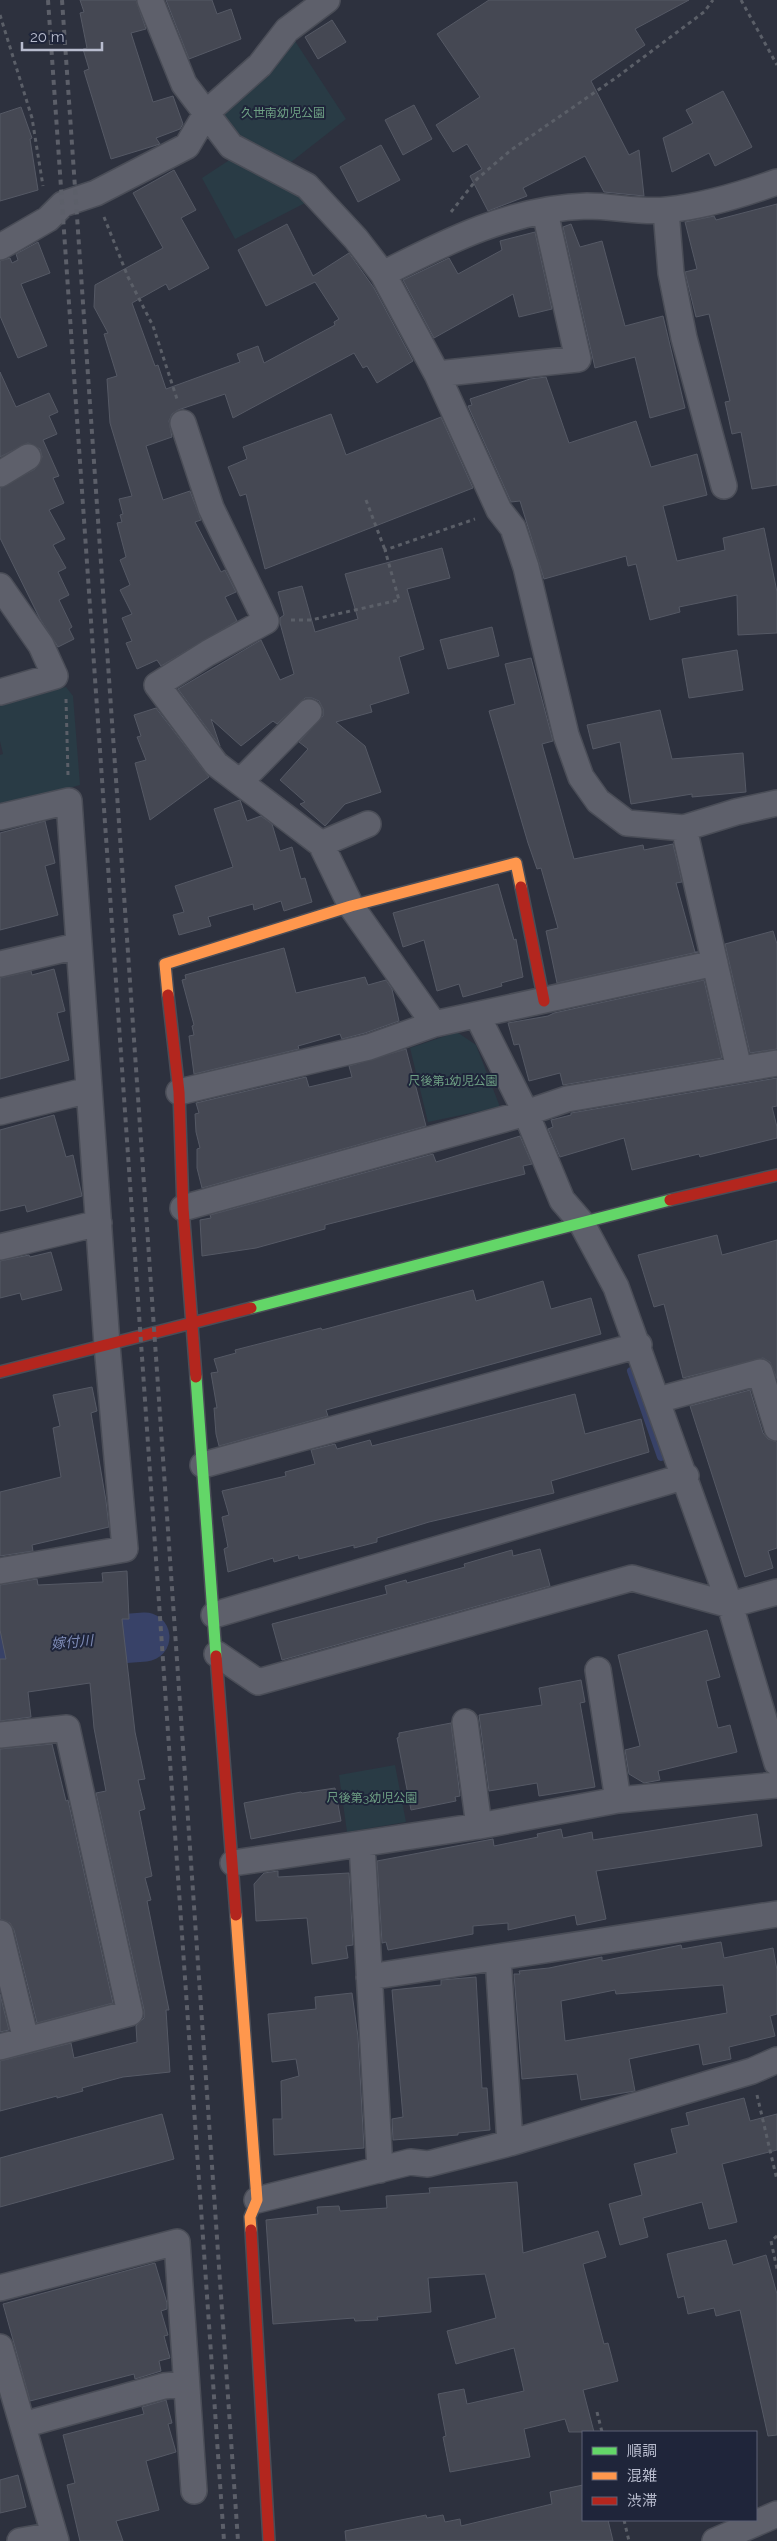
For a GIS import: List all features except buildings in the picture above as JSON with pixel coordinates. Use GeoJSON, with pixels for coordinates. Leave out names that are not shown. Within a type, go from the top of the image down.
{"type":"FeatureCollection","features":[{"type":"Feature","properties":{"kind":"street"},"geometry":{"type":"LineString","coordinates":[[150,0],[184,84],[231,146],[307,186],[356,239],[383,274],[437,374],[499,510],[512,528],[526,567],[566,735],[581,777],[598,801],[627,822],[684,828],[736,812],[777,803]]}},
{"type":"Feature","properties":{"kind":"street"},"geometry":{"type":"LineString","coordinates":[[0,247],[48,219],[63,204],[96,193],[187,146],[207,112],[260,65],[287,30],[327,0]]}},
{"type":"Feature","properties":{"kind":"street"},"geometry":{"type":"LineString","coordinates":[[383,274],[438,245],[491,224],[545,212],[588,206],[666,211],[725,200],[777,182]]}},
{"type":"Feature","properties":{"kind":"street"},"geometry":{"type":"LineString","coordinates":[[666,211],[672,273],[684,338],[724,486]]}},
{"type":"Feature","properties":{"kind":"street"},"geometry":{"type":"LineString","coordinates":[[437,374],[578,359],[545,212]]}},
{"type":"Feature","properties":{"kind":"street"},"geometry":{"type":"LineString","coordinates":[[183,423],[211,508],[266,621],[208,653],[157,686],[216,764],[321,844],[351,906],[434,1024]]}},
{"type":"Feature","properties":{"kind":"street"},"geometry":{"type":"LineString","coordinates":[[0,474],[28,457]]}},
{"type":"Feature","properties":{"kind":"street"},"geometry":{"type":"LineString","coordinates":[[0,586],[41,645],[55,676],[0,692]]}},
{"type":"Feature","properties":{"kind":"street"},"geometry":{"type":"LineString","coordinates":[[240,782],[309,712]]}},
{"type":"Feature","properties":{"kind":"street"},"geometry":{"type":"LineString","coordinates":[[0,817],[69,800],[77,946],[107,1345],[125,1549],[0,1571]]}},
{"type":"Feature","properties":{"kind":"street"},"geometry":{"type":"LineString","coordinates":[[321,844],[368,824]]}},
{"type":"Feature","properties":{"kind":"street"},"geometry":{"type":"LineString","coordinates":[[684,828],[739,1069]]}},
{"type":"Feature","properties":{"kind":"street"},"geometry":{"type":"LineString","coordinates":[[269,2541],[250,2217],[257,2200],[183,1208],[179,1092],[165,964],[351,906],[516,863],[544,1001]]}},
{"type":"Feature","properties":{"kind":"street"},"geometry":{"type":"LineString","coordinates":[[0,964],[77,946]]}},
{"type":"Feature","properties":{"kind":"street"},"geometry":{"type":"LineString","coordinates":[[179,1092],[369,1047],[434,1024],[714,963]]}},
{"type":"Feature","properties":{"kind":"street"},"geometry":{"type":"LineString","coordinates":[[477,1015],[526,1113],[562,1200],[581,1222],[616,1287],[686,1476],[730,1604],[777,1760]]}},
{"type":"Feature","properties":{"kind":"street"},"geometry":{"type":"LineString","coordinates":[[183,1208],[526,1113],[567,1099],[777,1063]]}},
{"type":"Feature","properties":{"kind":"street"},"geometry":{"type":"LineString","coordinates":[[0,1112],[89,1090]]}},
{"type":"Feature","properties":{"kind":"street"},"geometry":{"type":"LineString","coordinates":[[0,1372],[193,1324],[581,1222],[777,1175]]}},
{"type":"Feature","properties":{"kind":"street"},"geometry":{"type":"LineString","coordinates":[[0,1247],[99,1223]]}},
{"type":"Feature","properties":{"kind":"street"},"geometry":{"type":"LineString","coordinates":[[203,1465],[638,1345]]}},
{"type":"Feature","properties":{"kind":"street"},"geometry":{"type":"LineString","coordinates":[[658,1400],[769,1370],[777,1428]]}},
{"type":"Feature","properties":{"kind":"street"},"geometry":{"type":"LineString","coordinates":[[214,1615],[686,1476]]}},
{"type":"Feature","properties":{"kind":"street"},"geometry":{"type":"LineString","coordinates":[[217,1654],[258,1682],[632,1578],[730,1604],[777,1592]]}},
{"type":"Feature","properties":{"kind":"street"},"geometry":{"type":"LineString","coordinates":[[598,1670],[618,1800]]}},
{"type":"Feature","properties":{"kind":"street"},"geometry":{"type":"LineString","coordinates":[[465,1722],[479,1826]]}},
{"type":"Feature","properties":{"kind":"street"},"geometry":{"type":"LineString","coordinates":[[0,1735],[67,1728],[130,2013],[0,2047]]}},
{"type":"Feature","properties":{"kind":"street"},"geometry":{"type":"LineString","coordinates":[[233,1863],[479,1826],[618,1800],[777,1785]]}},
{"type":"Feature","properties":{"kind":"street"},"geometry":{"type":"LineString","coordinates":[[362,1844],[380,2170]]}},
{"type":"Feature","properties":{"kind":"street"},"geometry":{"type":"LineString","coordinates":[[369,1977],[777,1914]]}},
{"type":"Feature","properties":{"kind":"street"},"geometry":{"type":"LineString","coordinates":[[0,1934],[26,2040]]}},
{"type":"Feature","properties":{"kind":"street"},"geometry":{"type":"LineString","coordinates":[[498,1957],[510,2143]]}},
{"type":"Feature","properties":{"kind":"street"},"geometry":{"type":"LineString","coordinates":[[257,2200],[410,2162],[428,2164],[510,2143],[752,2071],[777,2060]]}},
{"type":"Feature","properties":{"kind":"street"},"geometry":{"type":"LineString","coordinates":[[0,2288],[177,2242],[194,2491]]}},
{"type":"Feature","properties":{"kind":"street"},"geometry":{"type":"LineString","coordinates":[[0,2347],[55,2538],[20,2541]]}},
{"type":"Feature","properties":{"kind":"street"},"geometry":{"type":"LineString","coordinates":[[23,2425],[164,2386],[186,2384]]}},
{"type":"Feature","properties":{"kind":"street"},"geometry":{"type":"LineString","coordinates":[[715,2541],[777,2514]]}},
{"type":"Feature","properties":{"kind":"path"},"geometry":{"type":"LineString","coordinates":[[438,245],[449,214],[477,179],[511,150],[617,77],[704,12],[713,0]]}},
{"type":"Feature","properties":{"kind":"path"},"geometry":{"type":"LineString","coordinates":[[741,0],[777,65]]}},
{"type":"Feature","properties":{"kind":"path"},"geometry":{"type":"LineString","coordinates":[[0,15],[32,118],[48,219]]}},
{"type":"Feature","properties":{"kind":"path"},"geometry":{"type":"LineString","coordinates":[[96,193],[128,277],[153,326],[168,368],[183,423]]}},
{"type":"Feature","properties":{"kind":"path"},"geometry":{"type":"LineString","coordinates":[[266,621],[312,620],[398,600],[384,550],[366,500]]}},
{"type":"Feature","properties":{"kind":"path"},"geometry":{"type":"LineString","coordinates":[[384,550],[499,510]]}},
{"type":"Feature","properties":{"kind":"path"},"geometry":{"type":"LineString","coordinates":[[55,676],[66,687],[69,800]]}},
{"type":"Feature","properties":{"kind":"path"},"geometry":{"type":"LineString","coordinates":[[752,2071],[777,2180]]}},
{"type":"Feature","properties":{"kind":"path"},"geometry":{"type":"LineString","coordinates":[[777,2236],[771,2241],[777,2269]]}},
{"type":"Feature","properties":{"kind":"path"},"geometry":{"type":"LineString","coordinates":[[597,2412],[602,2431]]}},
{"type":"Feature","properties":{"kind":"path"},"geometry":{"type":"LineString","coordinates":[[624,2521],[629,2541]]}},
{"type":"Feature","properties":{"kind":"green space","name":"久世南幼児公園"},"geometry":{"type":"Polygon","coordinates":[[[293,38],[346,119],[286,166],[237,141],[217,111],[293,38]]]}},
{"type":"Feature","properties":{"kind":"green space"},"geometry":{"type":"Polygon","coordinates":[[[231,159],[282,182],[307,202],[235,239],[202,178],[231,159]]]}},
{"type":"Feature","properties":{"kind":"green space"},"geometry":{"type":"Polygon","coordinates":[[[66,687],[73,696],[80,785],[0,807],[0,755],[3,754],[0,741],[0,705],[66,687]]]}},
{"type":"Feature","properties":{"kind":"green space","name":"尺後第1幼児公園"},"geometry":{"type":"Polygon","coordinates":[[[457,1032],[476,1045],[500,1107],[428,1122],[410,1048],[457,1032]]]}},
{"type":"Feature","properties":{"kind":"green space","name":"尺後第3幼児公園"},"geometry":{"type":"Polygon","coordinates":[[[395,1765],[406,1822],[347,1832],[339,1775],[395,1765]]]}},
{"type":"Feature","properties":{"kind":"waterway"},"geometry":{"type":"LineString","coordinates":[[631,1371],[661,1457]]}},
{"type":"Feature","properties":{"kind":"waterway","name":"嫁付川"},"geometry":{"type":"LineString","coordinates":[[0,1648],[145,1637]]}},
{"type":"Feature","properties":{"kind":"railway"},"geometry":{"type":"LineString","coordinates":[[48,0],[224,2541]]}},
{"type":"Feature","properties":{"kind":"railway"},"geometry":{"type":"LineString","coordinates":[[62,0],[238,2541]]}},
{"type":"Feature","properties":{"kind":"traffic: fast"},"geometry":{"type":"LineString","coordinates":[[251,1308],[670,1200]]}},
{"type":"Feature","properties":{"kind":"traffic: fast"},"geometry":{"type":"LineString","coordinates":[[196,1377],[216,1656]]}},
{"type":"Feature","properties":{"kind":"traffic: slow"},"geometry":{"type":"LineString","coordinates":[[168,995],[165,964],[351,906],[516,863],[521,887]]}},
{"type":"Feature","properties":{"kind":"traffic: slow"},"geometry":{"type":"LineString","coordinates":[[236,1915],[257,2200],[250,2217],[251,2230]]}},
{"type":"Feature","properties":{"kind":"traffic: jam"},"geometry":{"type":"LineString","coordinates":[[521,887],[544,1001]]}},
{"type":"Feature","properties":{"kind":"traffic: jam"},"geometry":{"type":"LineString","coordinates":[[168,995],[179,1092],[183,1208],[196,1377]]}},
{"type":"Feature","properties":{"kind":"traffic: jam"},"geometry":{"type":"LineString","coordinates":[[670,1200],[777,1175]]}},
{"type":"Feature","properties":{"kind":"traffic: jam"},"geometry":{"type":"LineString","coordinates":[[0,1372],[251,1308]]}},
{"type":"Feature","properties":{"kind":"traffic: jam"},"geometry":{"type":"LineString","coordinates":[[216,1656],[236,1915]]}},
{"type":"Feature","properties":{"kind":"traffic: jam"},"geometry":{"type":"LineString","coordinates":[[251,2230],[269,2541]]}}]}
